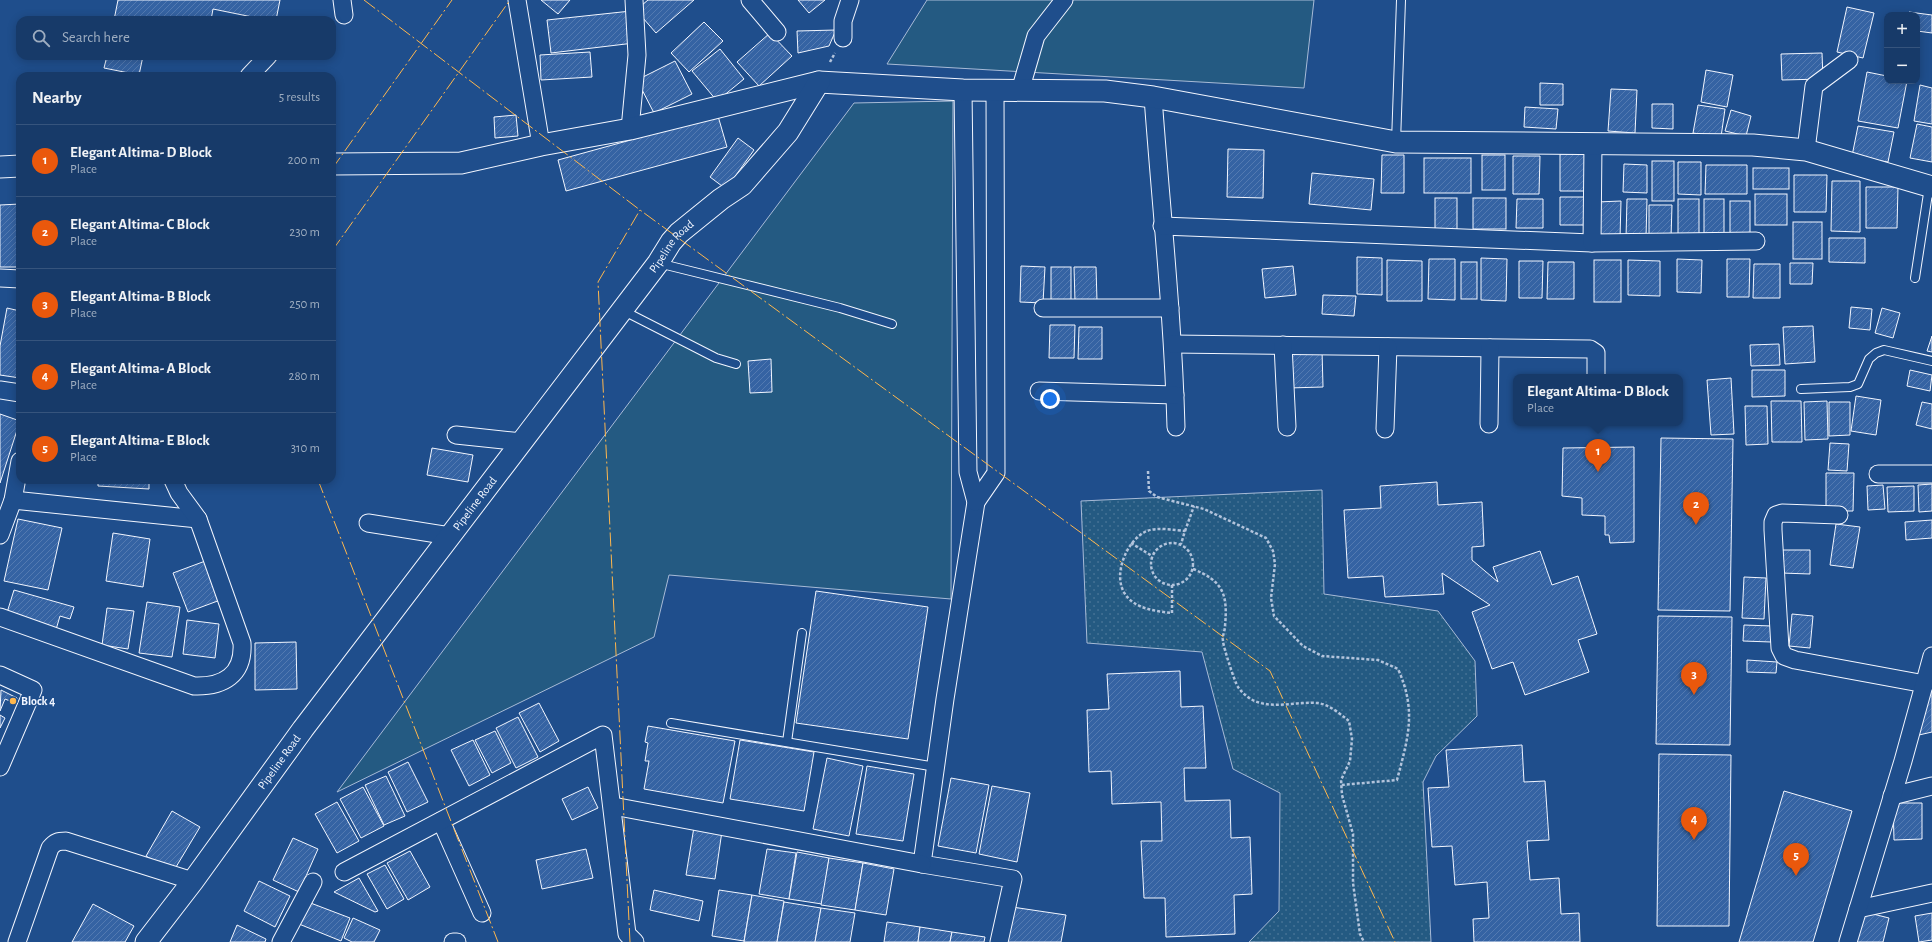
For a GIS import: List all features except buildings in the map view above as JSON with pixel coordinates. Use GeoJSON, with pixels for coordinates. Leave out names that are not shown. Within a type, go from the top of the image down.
{"type":"FeatureCollection","features":[{"type":"Feature","properties":{"kind":"street"},"geometry":{"type":"LineString","coordinates":[[517,0],[541,145]]}},
{"type":"Feature","properties":{"kind":"street"},"geometry":{"type":"LineString","coordinates":[[630,129],[637,55],[634,0]]}},
{"type":"Feature","properties":{"kind":"street"},"geometry":{"type":"LineString","coordinates":[[750,0],[777,32]]}},
{"type":"Feature","properties":{"kind":"street"},"geometry":{"type":"LineString","coordinates":[[843,38],[843,20],[850,0]]}},
{"type":"Feature","properties":{"kind":"street"},"geometry":{"type":"LineString","coordinates":[[1020,91],[1036,36],[1064,0]]}},
{"type":"Feature","properties":{"kind":"street"},"geometry":{"type":"LineString","coordinates":[[253,72],[264,60]]}},
{"type":"Feature","properties":{"kind":"street"},"geometry":{"type":"LineString","coordinates":[[1806,150],[1814,86],[1848,60]]}},
{"type":"Feature","properties":{"kind":"street"},"geometry":{"type":"LineString","coordinates":[[336,164],[461,163],[541,145],[630,129],[819,82],[963,90],[1105,91],[1153,97],[1396,142],[1753,145],[1806,150],[1930,186]]}},
{"type":"Feature","properties":{"kind":"street","name":"Pipeline Road"},"geometry":{"type":"LineString","coordinates":[[146,942],[193,881],[303,728],[658,263],[671,242],[721,199],[742,185],[788,132],[819,82]]}},
{"type":"Feature","properties":{"kind":"street"},"geometry":{"type":"LineString","coordinates":[[922,864],[976,502],[968,472],[963,90]]}},
{"type":"Feature","properties":{"kind":"street"},"geometry":{"type":"LineString","coordinates":[[976,502],[996,472],[995,90]]}},
{"type":"Feature","properties":{"kind":"street"},"geometry":{"type":"LineString","coordinates":[[1153,97],[1162,226],[1173,344],[1176,427]]}},
{"type":"Feature","properties":{"kind":"street"},"geometry":{"type":"LineString","coordinates":[[1592,243],[1593,144]]}},
{"type":"Feature","properties":{"kind":"street"},"geometry":{"type":"LineString","coordinates":[[0,167],[16,166]]}},
{"type":"Feature","properties":{"kind":"street"},"geometry":{"type":"LineString","coordinates":[[1162,226],[1592,243],[1756,241]]}},
{"type":"Feature","properties":{"kind":"street"},"geometry":{"type":"LineString","coordinates":[[0,278],[16,279]]}},
{"type":"Feature","properties":{"kind":"street"},"geometry":{"type":"LineString","coordinates":[[1043,308],[1170,308]]}},
{"type":"Feature","properties":{"kind":"street"},"geometry":{"type":"LineString","coordinates":[[1173,344],[1590,349],[1596,353],[1596,374]]}},
{"type":"Feature","properties":{"kind":"street"},"geometry":{"type":"LineString","coordinates":[[1283,345],[1287,427]]}},
{"type":"Feature","properties":{"kind":"street"},"geometry":{"type":"LineString","coordinates":[[1384,429],[1388,346]]}},
{"type":"Feature","properties":{"kind":"street"},"geometry":{"type":"LineString","coordinates":[[1489,424],[1490,348]]}},
{"type":"Feature","properties":{"kind":"street"},"geometry":{"type":"LineString","coordinates":[[0,390],[16,393]]}},
{"type":"Feature","properties":{"kind":"street"},"geometry":{"type":"LineString","coordinates":[[1039,391],[1175,395]]}},
{"type":"Feature","properties":{"kind":"street"},"geometry":{"type":"LineString","coordinates":[[456,435],[522,442]]}},
{"type":"Feature","properties":{"kind":"street"},"geometry":{"type":"LineString","coordinates":[[1878,474],[1932,474]]}},
{"type":"Feature","properties":{"kind":"street"},"geometry":{"type":"LineString","coordinates":[[0,535],[13,500],[16,483]]}},
{"type":"Feature","properties":{"kind":"street"},"geometry":{"type":"LineString","coordinates":[[0,618],[194,686],[210,686],[222,682],[230,676],[240,663],[242,643],[198,519],[179,493],[175,484]]}},
{"type":"Feature","properties":{"kind":"street"},"geometry":{"type":"LineString","coordinates":[[13,500],[198,519]]}},
{"type":"Feature","properties":{"kind":"street"},"geometry":{"type":"LineString","coordinates":[[1839,515],[1782,513],[1776,515],[1773,522],[1780,648],[1784,656],[1924,684]]}},
{"type":"Feature","properties":{"kind":"street"},"geometry":{"type":"LineString","coordinates":[[368,523],[450,536]]}},
{"type":"Feature","properties":{"kind":"street"},"geometry":{"type":"LineString","coordinates":[[1848,942],[1932,656]]}},
{"type":"Feature","properties":{"kind":"street"},"geometry":{"type":"LineString","coordinates":[[0,675],[33,690],[0,767]]}},
{"type":"Feature","properties":{"kind":"street"},"geometry":{"type":"LineString","coordinates":[[344,872],[603,735],[613,806],[627,934],[635,942]]}},
{"type":"Feature","properties":{"kind":"street"},"geometry":{"type":"LineString","coordinates":[[1892,796],[1932,786]]}},
{"type":"Feature","properties":{"kind":"street"},"geometry":{"type":"LineString","coordinates":[[613,806],[922,864],[1013,879],[998,942]]}},
{"type":"Feature","properties":{"kind":"street"},"geometry":{"type":"LineString","coordinates":[[441,820],[482,913]]}},
{"type":"Feature","properties":{"kind":"street"},"geometry":{"type":"LineString","coordinates":[[17,942],[50,848],[59,840],[193,881]]}},
{"type":"Feature","properties":{"kind":"street"},"geometry":{"type":"LineString","coordinates":[[281,942],[313,882]]}},
{"type":"Feature","properties":{"kind":"street"},"geometry":{"type":"LineString","coordinates":[[1858,909],[1932,893]]}},
{"type":"Feature","properties":{"kind":"lane"},"geometry":{"type":"LineString","coordinates":[[1396,142],[1401,0]]}},
{"type":"Feature","properties":{"kind":"lane"},"geometry":{"type":"LineString","coordinates":[[1915,278],[1930,186]]}},
{"type":"Feature","properties":{"kind":"lane"},"geometry":{"type":"LineString","coordinates":[[658,263],[840,308],[892,324]]}},
{"type":"Feature","properties":{"kind":"lane"},"geometry":{"type":"LineString","coordinates":[[622,310],[716,358],[736,364]]}},
{"type":"Feature","properties":{"kind":"lane"},"geometry":{"type":"LineString","coordinates":[[1801,389],[1850,387],[1858,384],[1869,358],[1884,350],[1932,361]]}},
{"type":"Feature","properties":{"kind":"lane"},"geometry":{"type":"LineString","coordinates":[[786,742],[802,632]]}},
{"type":"Feature","properties":{"kind":"lane"},"geometry":{"type":"LineString","coordinates":[[671,723],[936,767]]}},
{"type":"Feature","properties":{"kind":"path"},"geometry":{"type":"LineString","coordinates":[[819,82],[843,38]]}},
{"type":"Feature","properties":{"kind":"path"},"geometry":{"type":"LineString","coordinates":[[1148,471],[1149,491],[1157,497],[1204,509],[1266,538],[1273,551],[1275,564],[1271,598],[1274,616],[1303,646],[1322,656],[1378,660],[1398,669],[1405,683],[1410,703],[1410,724],[1397,780],[1341,785]]}},
{"type":"Feature","properties":{"kind":"path"},"geometry":{"type":"LineString","coordinates":[[1181,544],[1194,506]]}},
{"type":"Feature","properties":{"kind":"path"},"geometry":{"type":"LineString","coordinates":[[1172,585],[1172,613],[1141,607],[1125,594],[1119,581],[1123,558],[1131,543],[1148,530],[1185,531]]}},
{"type":"Feature","properties":{"kind":"path"},"geometry":{"type":"LineString","coordinates":[[1131,543],[1152,556]]}},
{"type":"Feature","properties":{"kind":"path"},"geometry":{"type":"LineString","coordinates":[[1166,543],[1181,544],[1192,554],[1193,569],[1185,581],[1172,585],[1159,581],[1154,576],[1150,563],[1155,550],[1166,543]]}},
{"type":"Feature","properties":{"kind":"path"},"geometry":{"type":"LineString","coordinates":[[1193,569],[1209,575],[1219,585],[1224,598],[1225,627],[1222,641],[1237,687],[1251,700],[1268,706],[1318,703],[1334,709],[1349,721],[1352,739],[1350,761],[1341,780],[1341,785],[1353,834],[1353,883],[1360,934],[1364,942]]}},
{"type":"Feature","properties":{"kind":"shaded area"},"geometry":{"type":"Polygon","coordinates":[[[927,0],[1314,0],[1304,88],[887,64],[927,0]]]}},
{"type":"Feature","properties":{"kind":"shaded area"},"geometry":{"type":"Polygon","coordinates":[[[953,101],[951,599],[669,575],[654,637],[337,792],[854,103],[953,101]]]}},
{"type":"Feature","properties":{"kind":"shaded area"},"geometry":{"type":"Polygon","coordinates":[[[1322,490],[1324,594],[1438,611],[1475,661],[1477,716],[1436,756],[1423,782],[1431,942],[1249,942],[1279,911],[1280,793],[1233,769],[1202,652],[1087,643],[1081,501],[1322,490]]]}},
{"type":"Feature","properties":{"kind":"power"},"geometry":{"type":"LineString","coordinates":[[364,0],[640,210],[1270,671],[1395,942]]}},
{"type":"Feature","properties":{"kind":"power"},"geometry":{"type":"LineString","coordinates":[[336,163],[452,0]]}},
{"type":"Feature","properties":{"kind":"power"},"geometry":{"type":"LineString","coordinates":[[336,245],[510,0]]}},
{"type":"Feature","properties":{"kind":"power"},"geometry":{"type":"LineString","coordinates":[[630,942],[598,282],[640,210]]}},
{"type":"Feature","properties":{"kind":"power"},"geometry":{"type":"LineString","coordinates":[[320,484],[498,942]]}},
{"type":"Feature","properties":{"kind":"place","name":"Elegant Altima- D Block"},"geometry":{"type":"Point","coordinates":[1598,472]}},
{"type":"Feature","properties":{"kind":"place","name":"Elegant Altima- C Block"},"geometry":{"type":"Point","coordinates":[1696,525]}},
{"type":"Feature","properties":{"kind":"place","name":"Elegant Altima- B Block"},"geometry":{"type":"Point","coordinates":[1694,695]}},
{"type":"Feature","properties":{"kind":"place","name":"Block 4"},"geometry":{"type":"Point","coordinates":[13,701]}},
{"type":"Feature","properties":{"kind":"place","name":"Elegant Altima- A Block"},"geometry":{"type":"Point","coordinates":[1694,840]}},
{"type":"Feature","properties":{"kind":"place","name":"Elegant Altima- E Block"},"geometry":{"type":"Point","coordinates":[1796,876]}}]}
